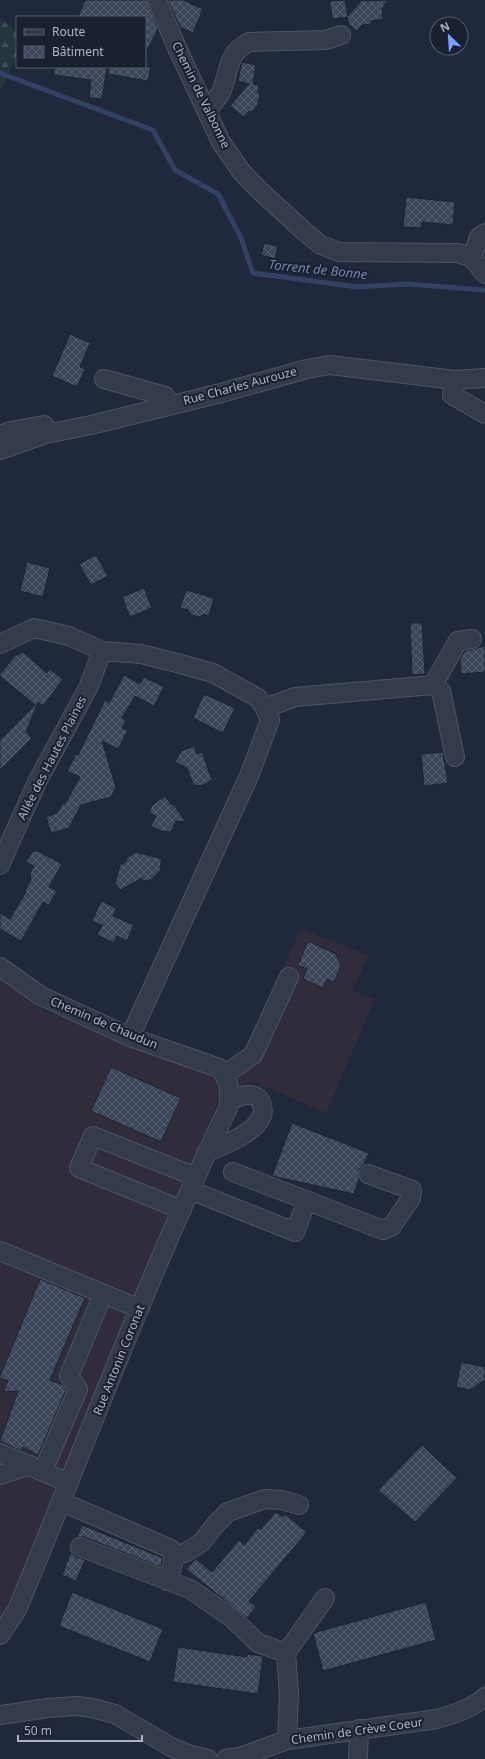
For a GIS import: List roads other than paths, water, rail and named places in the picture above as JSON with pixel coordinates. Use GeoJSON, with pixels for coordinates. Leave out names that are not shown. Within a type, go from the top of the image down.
{"type":"FeatureCollection","features":[{"type":"Feature","properties":{"kind":"street","name":"Chemin de Valbonne"},"geometry":{"type":"LineString","coordinates":[[157,0],[177,48],[221,142],[241,171],[259,190],[321,245],[339,252],[458,253],[472,258]]}},
{"type":"Feature","properties":{"kind":"street"},"geometry":{"type":"LineString","coordinates":[[207,111],[221,92],[232,56],[241,47],[249,42],[326,40],[341,34]]}},
{"type":"Feature","properties":{"kind":"street"},"geometry":{"type":"LineString","coordinates":[[485,233],[479,237],[472,258],[485,274]]}},
{"type":"Feature","properties":{"kind":"street","name":"Rue Charles Aurouze"},"geometry":{"type":"LineString","coordinates":[[0,450],[46,434],[228,391],[307,369],[330,366],[455,380],[485,378]]}},
{"type":"Feature","properties":{"kind":"street"},"geometry":{"type":"LineString","coordinates":[[104,379],[165,396],[170,404]]}},
{"type":"Feature","properties":{"kind":"street"},"geometry":{"type":"LineString","coordinates":[[455,380],[452,395],[485,414]]}},
{"type":"Feature","properties":{"kind":"street"},"geometry":{"type":"LineString","coordinates":[[0,435],[10,430],[64,421],[74,428]]}},
{"type":"Feature","properties":{"kind":"street"},"geometry":{"type":"LineString","coordinates":[[0,644],[34,628],[69,636],[102,651],[141,654],[213,673],[258,698],[265,708],[270,720],[249,776],[130,1037]]}},
{"type":"Feature","properties":{"kind":"street"},"geometry":{"type":"LineString","coordinates":[[433,685],[458,641],[472,640]]}},
{"type":"Feature","properties":{"kind":"street","name":"Allée des Hautes Plaines"},"geometry":{"type":"LineString","coordinates":[[0,864],[37,782],[89,686],[102,651]]}},
{"type":"Feature","properties":{"kind":"street"},"geometry":{"type":"LineString","coordinates":[[265,708],[295,697],[433,685],[441,690],[455,757]]}},
{"type":"Feature","properties":{"kind":"street","name":"Chemin de Chaudun"},"geometry":{"type":"LineString","coordinates":[[0,966],[42,996],[130,1037],[219,1068],[227,1079]]}},
{"type":"Feature","properties":{"kind":"street"},"geometry":{"type":"LineString","coordinates":[[227,1079],[253,1056],[289,977]]}},
{"type":"Feature","properties":{"kind":"street","name":"Rue Antonin Coronat"},"geometry":{"type":"LineString","coordinates":[[0,1634],[17,1610],[140,1309],[206,1153],[228,1108],[229,1102],[227,1079]]}},
{"type":"Feature","properties":{"kind":"street"},"geometry":{"type":"LineString","coordinates":[[206,1153],[236,1139],[252,1128],[261,1118],[263,1110],[262,1104],[258,1098],[251,1095],[243,1095],[229,1102]]}},
{"type":"Feature","properties":{"kind":"street"},"geometry":{"type":"LineString","coordinates":[[182,1210],[79,1168],[93,1136],[295,1232],[307,1200]]}},
{"type":"Feature","properties":{"kind":"street"},"geometry":{"type":"LineString","coordinates":[[233,1172],[382,1230],[392,1226],[411,1198],[412,1190],[368,1174]]}},
{"type":"Feature","properties":{"kind":"street"},"geometry":{"type":"LineString","coordinates":[[0,1251],[140,1309]]}},
{"type":"Feature","properties":{"kind":"street"},"geometry":{"type":"LineString","coordinates":[[36,1468],[78,1389],[68,1376],[103,1294]]}},
{"type":"Feature","properties":{"kind":"street"},"geometry":{"type":"LineString","coordinates":[[0,1453],[69,1483]]}},
{"type":"Feature","properties":{"kind":"street"},"geometry":{"type":"LineString","coordinates":[[0,1475],[36,1468]]}},
{"type":"Feature","properties":{"kind":"street"},"geometry":{"type":"LineString","coordinates":[[174,1556],[187,1552],[202,1542],[215,1524],[228,1512],[265,1499],[282,1500],[299,1505]]}},
{"type":"Feature","properties":{"kind":"street"},"geometry":{"type":"LineString","coordinates":[[62,1502],[171,1549],[174,1556],[174,1564],[167,1581]]}},
{"type":"Feature","properties":{"kind":"street"},"geometry":{"type":"LineString","coordinates":[[80,1547],[190,1589],[232,1618],[258,1643],[286,1653]]}},
{"type":"Feature","properties":{"kind":"street"},"geometry":{"type":"LineString","coordinates":[[287,1740],[289,1694],[286,1653],[325,1598]]}},
{"type":"Feature","properties":{"kind":"street","name":"Chemin de Crève Coeur"},"geometry":{"type":"LineString","coordinates":[[226,1759],[240,1757],[287,1740],[437,1719],[477,1704],[485,1696]]}},
{"type":"Feature","properties":{"kind":"street"},"geometry":{"type":"LineString","coordinates":[[0,1715],[48,1708],[76,1706],[92,1708],[115,1714],[171,1747],[191,1755],[208,1759]]}},
{"type":"Feature","properties":{"kind":"street"},"geometry":{"type":"LineString","coordinates":[[358,1759],[359,1729]]}},
{"type":"Feature","properties":{"kind":"waterway","name":"Torrent de Bonne"},"geometry":{"type":"LineString","coordinates":[[0,73],[153,130],[175,170],[218,194],[241,238],[253,273],[357,287],[407,284],[485,290]]}}]}
